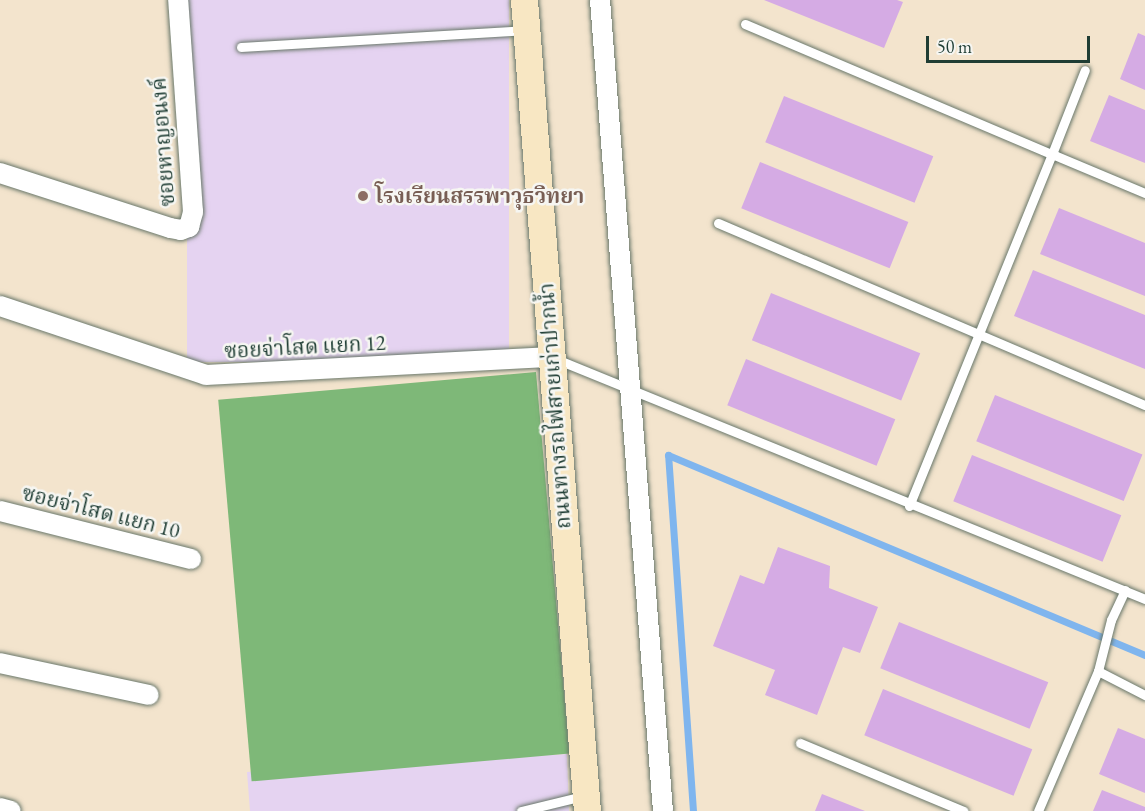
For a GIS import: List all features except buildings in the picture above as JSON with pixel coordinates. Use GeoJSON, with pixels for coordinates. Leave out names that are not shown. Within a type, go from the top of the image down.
{"type":"FeatureCollection","features":[{"type":"Feature","properties":{"kind":"main road","name":"ถนนทางรถไฟสายเก่าปากน้ำ"},"geometry":{"type":"LineString","coordinates":[[524,0],[587,803]]}},
{"type":"Feature","properties":{"kind":"street","name":"ซอยหาญอนงค์"},"geometry":{"type":"LineString","coordinates":[[0,173],[170,228],[181,230],[189,227],[194,212],[178,0]]}},
{"type":"Feature","properties":{"kind":"street"},"geometry":{"type":"LineString","coordinates":[[600,0],[663,811]]}},
{"type":"Feature","properties":{"kind":"street","name":"ซอยจ่าโสด แยก 12"},"geometry":{"type":"LineString","coordinates":[[0,306],[206,375],[552,357]]}},
{"type":"Feature","properties":{"kind":"street","name":"ซอยจ่าโสด แยก 10"},"geometry":{"type":"LineString","coordinates":[[0,511],[191,559]]}},
{"type":"Feature","properties":{"kind":"street"},"geometry":{"type":"LineString","coordinates":[[0,663],[149,695]]}},
{"type":"Feature","properties":{"kind":"street"},"geometry":{"type":"LineString","coordinates":[[0,808],[11,811]]}},
{"type":"Feature","properties":{"kind":"lane"},"geometry":{"type":"LineString","coordinates":[[745,24],[1145,193]]}},
{"type":"Feature","properties":{"kind":"lane"},"geometry":{"type":"LineString","coordinates":[[241,47],[526,30]]}},
{"type":"Feature","properties":{"kind":"lane"},"geometry":{"type":"LineString","coordinates":[[909,506],[976,334],[1085,70]]}},
{"type":"Feature","properties":{"kind":"lane"},"geometry":{"type":"LineString","coordinates":[[718,223],[1145,405]]}},
{"type":"Feature","properties":{"kind":"lane"},"geometry":{"type":"LineString","coordinates":[[552,357],[909,506],[1145,599]]}},
{"type":"Feature","properties":{"kind":"lane"},"geometry":{"type":"LineString","coordinates":[[1038,811],[1098,671],[1111,620],[1125,590]]}},
{"type":"Feature","properties":{"kind":"lane"},"geometry":{"type":"LineString","coordinates":[[1098,671],[1145,696]]}},
{"type":"Feature","properties":{"kind":"lane"},"geometry":{"type":"LineString","coordinates":[[800,743],[963,811]]}},
{"type":"Feature","properties":{"kind":"lane"},"geometry":{"type":"LineString","coordinates":[[521,811],[587,803]]}},
{"type":"Feature","properties":{"kind":"shaded area","name":"โรงเรียนสรรพาวุธวิทยา"},"geometry":{"type":"Polygon","coordinates":[[[187,0],[509,0],[509,362],[187,362],[187,0]]]}},
{"type":"Feature","properties":{"kind":"shaded area"},"geometry":{"type":"Polygon","coordinates":[[[567,754],[569,811],[250,811],[247,772],[567,754]]]}},
{"type":"Feature","properties":{"kind":"green space"},"geometry":{"type":"Polygon","coordinates":[[[536,372],[569,754],[252,781],[218,400],[536,372]]]}},
{"type":"Feature","properties":{"kind":"waterway"},"geometry":{"type":"LineString","coordinates":[[693,811],[668,455],[1145,655]]}},
{"type":"Feature","properties":{"kind":"place","name":"โรงเรียนสรรพาวุธวิทยา"},"geometry":{"type":"Point","coordinates":[363,196]}}]}
